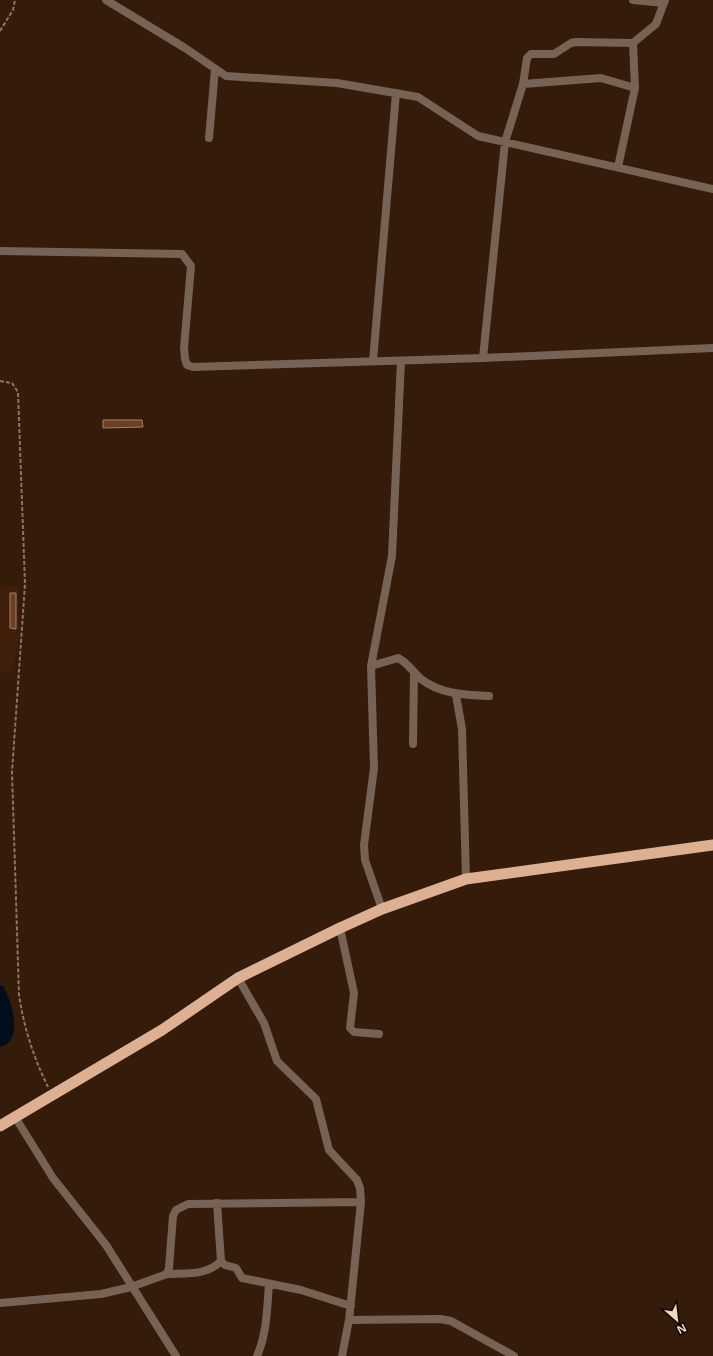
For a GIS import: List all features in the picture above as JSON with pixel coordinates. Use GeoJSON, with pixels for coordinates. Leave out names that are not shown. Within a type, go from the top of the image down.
{"type":"FeatureCollection","features":[{"type":"Feature","properties":{"kind":"highway"},"geometry":{"type":"LineString","coordinates":[[0,1126],[51,1094],[162,1030],[238,978],[382,909],[466,879],[713,845]]}},
{"type":"Feature","properties":{"kind":"street"},"geometry":{"type":"LineString","coordinates":[[106,0],[185,48],[226,76],[337,83],[418,97],[478,136],[713,189]]}},
{"type":"Feature","properties":{"kind":"street"},"geometry":{"type":"LineString","coordinates":[[483,358],[505,142],[523,84],[527,58],[531,54],[554,54],[571,43],[633,43],[656,24],[664,2],[633,0]]}},
{"type":"Feature","properties":{"kind":"street"},"geometry":{"type":"LineString","coordinates":[[618,167],[634,88],[633,43]]}},
{"type":"Feature","properties":{"kind":"street"},"geometry":{"type":"LineString","coordinates":[[209,138],[215,69]]}},
{"type":"Feature","properties":{"kind":"street"},"geometry":{"type":"LineString","coordinates":[[523,84],[601,78],[634,88]]}},
{"type":"Feature","properties":{"kind":"street"},"geometry":{"type":"LineString","coordinates":[[373,361],[396,93]]}},
{"type":"Feature","properties":{"kind":"street"},"geometry":{"type":"LineString","coordinates":[[0,250],[182,254],[191,266],[184,348],[187,365],[193,367],[483,358],[713,348]]}},
{"type":"Feature","properties":{"kind":"street"},"geometry":{"type":"LineString","coordinates":[[382,909],[365,860],[364,845],[374,768],[371,666],[392,556],[401,360]]}},
{"type":"Feature","properties":{"kind":"street"},"geometry":{"type":"LineString","coordinates":[[371,666],[398,658],[404,660],[414,673],[425,682],[456,695],[489,696]]}},
{"type":"Feature","properties":{"kind":"street"},"geometry":{"type":"LineString","coordinates":[[413,744],[414,673]]}},
{"type":"Feature","properties":{"kind":"street"},"geometry":{"type":"LineString","coordinates":[[456,695],[462,729],[466,879]]}},
{"type":"Feature","properties":{"kind":"street"},"geometry":{"type":"LineString","coordinates":[[340,928],[354,993],[350,1028],[354,1032],[379,1034]]}},
{"type":"Feature","properties":{"kind":"street"},"geometry":{"type":"LineString","coordinates":[[238,978],[264,1023],[278,1060],[316,1099],[329,1150],[356,1180],[360,1188],[361,1202],[351,1306],[342,1356]]}},
{"type":"Feature","properties":{"kind":"street"},"geometry":{"type":"LineString","coordinates":[[15,1117],[53,1178],[106,1245],[131,1287],[176,1356]]}},
{"type":"Feature","properties":{"kind":"street"},"geometry":{"type":"LineString","coordinates":[[167,1274],[169,1268],[173,1216],[176,1210],[188,1204],[361,1202]]}},
{"type":"Feature","properties":{"kind":"street"},"geometry":{"type":"LineString","coordinates":[[0,1303],[102,1294],[131,1287],[167,1274],[205,1272],[217,1266],[221,1261],[217,1203]]}},
{"type":"Feature","properties":{"kind":"street"},"geometry":{"type":"LineString","coordinates":[[221,1261],[225,1265],[236,1268],[242,1278],[302,1290],[351,1306]]}},
{"type":"Feature","properties":{"kind":"street"},"geometry":{"type":"LineString","coordinates":[[257,1356],[266,1328],[269,1284]]}},
{"type":"Feature","properties":{"kind":"street"},"geometry":{"type":"LineString","coordinates":[[349,1320],[451,1321],[514,1356]]}},
{"type":"Feature","properties":{"kind":"path"},"geometry":{"type":"LineString","coordinates":[[0,31],[13,10],[15,0]]}},
{"type":"Feature","properties":{"kind":"path"},"geometry":{"type":"LineString","coordinates":[[0,381],[12,383],[18,392],[25,584],[12,772],[19,995],[22,1015],[33,1056],[51,1094]]}},
{"type":"Feature","properties":{"kind":"shaded area"},"geometry":{"type":"Polygon","coordinates":[[[18,586],[19,637],[12,673],[0,673],[0,587],[18,586]]]}},
{"type":"Feature","properties":{"kind":"water"},"geometry":{"type":"Polygon","coordinates":[[[0,985],[3,986],[10,1001],[14,1020],[14,1029],[12,1037],[7,1044],[0,1047],[0,985]]]}},
{"type":"Feature","properties":{"kind":"building"},"geometry":{"type":"Polygon","coordinates":[[[103,420],[142,420],[143,427],[103,428],[103,420]]]}},
{"type":"Feature","properties":{"kind":"building"},"geometry":{"type":"Polygon","coordinates":[[[10,593],[16,593],[16,629],[10,628],[10,593]]]}}]}
